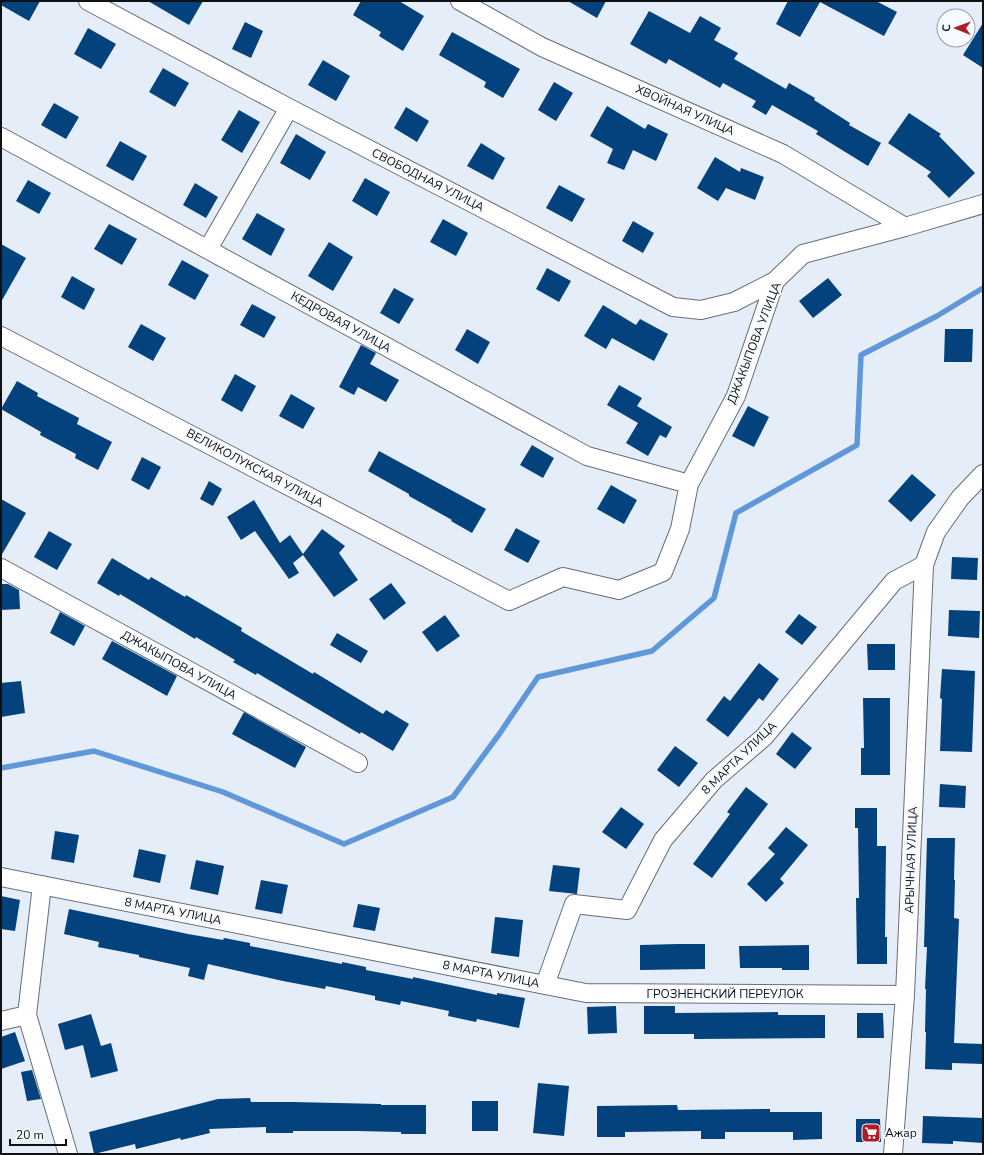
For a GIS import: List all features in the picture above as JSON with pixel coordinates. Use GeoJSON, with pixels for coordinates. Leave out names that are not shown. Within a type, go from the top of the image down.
{"type":"FeatureCollection","features":[{"type":"Feature","properties":{"kind":"street","name":"СВОБОДНАЯ УЛИЦА"},"geometry":{"type":"LineString","coordinates":[[88,1],[289,108],[673,307],[701,310],[734,302],[776,281]]}},
{"type":"Feature","properties":{"kind":"street","name":"ХВОЙНАЯ УЛИЦА"},"geometry":{"type":"LineString","coordinates":[[460,1],[542,47],[783,154],[905,227]]}},
{"type":"Feature","properties":{"kind":"street"},"geometry":{"type":"LineString","coordinates":[[208,249],[289,108]]}},
{"type":"Feature","properties":{"kind":"street","name":"КЕДРОВАЯ УЛИЦА"},"geometry":{"type":"LineString","coordinates":[[1,137],[587,456],[689,484]]}},
{"type":"Feature","properties":{"kind":"street","name":"ДЖАКЫПОВА УЛИЦА"},"geometry":{"type":"LineString","coordinates":[[509,600],[563,577],[619,590],[663,572],[680,529],[689,484],[736,396],[776,281],[803,254],[905,227],[983,204]]}},
{"type":"Feature","properties":{"kind":"street","name":"ВЕЛИКОЛУКСКАЯ УЛИЦА"},"geometry":{"type":"LineString","coordinates":[[1,336],[509,600]]}},
{"type":"Feature","properties":{"kind":"street"},"geometry":{"type":"LineString","coordinates":[[924,565],[936,532],[960,498],[983,474]]}},
{"type":"Feature","properties":{"kind":"street","name":"8 МАРТА УЛИЦА"},"geometry":{"type":"LineString","coordinates":[[1,877],[545,985],[574,904],[627,910],[663,840],[714,780],[764,738],[894,581],[924,565]]}},
{"type":"Feature","properties":{"kind":"street","name":"АРЫЧНАЯ УЛИЦА"},"geometry":{"type":"LineString","coordinates":[[893,1154],[905,995],[924,565]]}},
{"type":"Feature","properties":{"kind":"street","name":"ДЖАКЫПОВА УЛИЦА"},"geometry":{"type":"LineString","coordinates":[[1,568],[358,763]]}},
{"type":"Feature","properties":{"kind":"street"},"geometry":{"type":"LineString","coordinates":[[42,885],[27,1015],[68,1154]]}},
{"type":"Feature","properties":{"kind":"street","name":"ГРОЗНЕНСКИЙ ПЕРЕУЛОК"},"geometry":{"type":"LineString","coordinates":[[545,985],[586,993],[905,995]]}},
{"type":"Feature","properties":{"kind":"street"},"geometry":{"type":"LineString","coordinates":[[1,1021],[27,1015]]}},
{"type":"Feature","properties":{"kind":"building"},"geometry":{"type":"Polygon","coordinates":[[[1,1],[40,1],[29,21],[1,5],[1,1]]]}},
{"type":"Feature","properties":{"kind":"building"},"geometry":{"type":"Polygon","coordinates":[[[148,1],[203,1],[189,25],[148,1]]]}},
{"type":"Feature","properties":{"kind":"building"},"geometry":{"type":"Polygon","coordinates":[[[361,1],[399,1],[424,16],[403,51],[379,36],[381,32],[353,15],[361,1]]]}},
{"type":"Feature","properties":{"kind":"building"},"geometry":{"type":"Polygon","coordinates":[[[568,1],[606,1],[597,18],[568,1]]]}},
{"type":"Feature","properties":{"kind":"building"},"geometry":{"type":"Polygon","coordinates":[[[788,1],[876,1],[897,12],[884,36],[820,2],[800,37],[776,24],[788,1]]]}},
{"type":"Feature","properties":{"kind":"building"},"geometry":{"type":"Polygon","coordinates":[[[649,11],[690,33],[700,16],[721,28],[714,40],[738,53],[734,59],[786,89],[789,83],[815,98],[814,100],[850,123],[849,125],[881,143],[868,166],[816,134],[818,131],[772,105],[766,115],[752,107],[756,101],[723,83],[720,88],[669,59],[666,64],[630,44],[649,11]]]}},
{"type":"Feature","properties":{"kind":"building"},"geometry":{"type":"Polygon","coordinates":[[[245,22],[263,31],[251,58],[232,49],[245,22]]]}},
{"type":"Feature","properties":{"kind":"building"},"geometry":{"type":"Polygon","coordinates":[[[983,23],[983,68],[963,55],[967,48],[976,48],[976,34],[983,23]]]}},
{"type":"Feature","properties":{"kind":"building"},"geometry":{"type":"Polygon","coordinates":[[[88,28],[116,44],[101,69],[74,54],[88,28]]]}},
{"type":"Feature","properties":{"kind":"building"},"geometry":{"type":"Polygon","coordinates":[[[452,32],[520,69],[503,98],[484,87],[486,82],[439,55],[452,32]]]}},
{"type":"Feature","properties":{"kind":"building"},"geometry":{"type":"Polygon","coordinates":[[[323,60],[350,76],[336,101],[308,85],[323,60]]]}},
{"type":"Feature","properties":{"kind":"building"},"geometry":{"type":"Polygon","coordinates":[[[163,68],[189,83],[175,107],[149,92],[163,68]]]}},
{"type":"Feature","properties":{"kind":"building"},"geometry":{"type":"Polygon","coordinates":[[[554,82],[573,93],[556,121],[538,110],[554,82]]]}},
{"type":"Feature","properties":{"kind":"building"},"geometry":{"type":"Polygon","coordinates":[[[54,103],[79,117],[66,139],[41,125],[54,103]]]}},
{"type":"Feature","properties":{"kind":"building"},"geometry":{"type":"Polygon","coordinates":[[[607,106],[645,129],[648,124],[668,134],[656,161],[633,150],[624,170],[607,163],[613,149],[590,136],[607,106]]]}},
{"type":"Feature","properties":{"kind":"building"},"geometry":{"type":"Polygon","coordinates":[[[406,107],[429,121],[417,142],[394,128],[406,107]]]}},
{"type":"Feature","properties":{"kind":"building"},"geometry":{"type":"Polygon","coordinates":[[[239,110],[260,122],[242,153],[221,140],[239,110]]]}},
{"type":"Feature","properties":{"kind":"building"},"geometry":{"type":"Polygon","coordinates":[[[909,113],[941,134],[939,136],[975,173],[949,198],[927,176],[931,172],[888,143],[909,113]]]}},
{"type":"Feature","properties":{"kind":"building"},"geometry":{"type":"Polygon","coordinates":[[[296,134],[326,152],[310,180],[280,163],[296,134]]]}},
{"type":"Feature","properties":{"kind":"building"},"geometry":{"type":"Polygon","coordinates":[[[120,141],[147,156],[133,181],[106,166],[120,141]]]}},
{"type":"Feature","properties":{"kind":"building"},"geometry":{"type":"Polygon","coordinates":[[[481,143],[505,158],[493,180],[467,166],[481,143]]]}},
{"type":"Feature","properties":{"kind":"building"},"geometry":{"type":"Polygon","coordinates":[[[715,157],[740,172],[741,168],[764,177],[755,200],[726,188],[718,201],[697,188],[715,157]]]}},
{"type":"Feature","properties":{"kind":"building"},"geometry":{"type":"Polygon","coordinates":[[[365,178],[390,192],[377,216],[352,201],[365,178]]]}},
{"type":"Feature","properties":{"kind":"building"},"geometry":{"type":"Polygon","coordinates":[[[28,180],[51,193],[39,214],[16,201],[28,180]]]}},
{"type":"Feature","properties":{"kind":"building"},"geometry":{"type":"Polygon","coordinates":[[[195,183],[218,197],[206,218],[183,205],[195,183]]]}},
{"type":"Feature","properties":{"kind":"building"},"geometry":{"type":"Polygon","coordinates":[[[559,185],[585,199],[572,222],[546,208],[559,185]]]}},
{"type":"Feature","properties":{"kind":"building"},"geometry":{"type":"Polygon","coordinates":[[[257,213],[285,229],[271,256],[242,239],[257,213]]]}},
{"type":"Feature","properties":{"kind":"building"},"geometry":{"type":"Polygon","coordinates":[[[443,219],[468,233],[456,256],[430,242],[443,219]]]}},
{"type":"Feature","properties":{"kind":"building"},"geometry":{"type":"Polygon","coordinates":[[[633,221],[654,233],[643,253],[622,241],[633,221]]]}},
{"type":"Feature","properties":{"kind":"building"},"geometry":{"type":"Polygon","coordinates":[[[109,224],[137,239],[122,265],[94,249],[109,224]]]}},
{"type":"Feature","properties":{"kind":"building"},"geometry":{"type":"Polygon","coordinates":[[[329,242],[353,257],[333,291],[308,276],[329,242]]]}},
{"type":"Feature","properties":{"kind":"building"},"geometry":{"type":"Polygon","coordinates":[[[1,244],[26,258],[1,302],[1,244]]]}},
{"type":"Feature","properties":{"kind":"building"},"geometry":{"type":"Polygon","coordinates":[[[182,260],[209,275],[195,300],[168,285],[182,260]]]}},
{"type":"Feature","properties":{"kind":"building"},"geometry":{"type":"Polygon","coordinates":[[[547,268],[571,281],[559,302],[536,289],[547,268]]]}},
{"type":"Feature","properties":{"kind":"building"},"geometry":{"type":"Polygon","coordinates":[[[72,276],[95,289],[84,310],[61,297],[72,276]]]}},
{"type":"Feature","properties":{"kind":"building"},"geometry":{"type":"Polygon","coordinates":[[[828,278],[842,295],[813,318],[799,301],[828,278]]]}},
{"type":"Feature","properties":{"kind":"building"},"geometry":{"type":"Polygon","coordinates":[[[394,288],[414,299],[399,324],[380,313],[394,288]]]}},
{"type":"Feature","properties":{"kind":"building"},"geometry":{"type":"Polygon","coordinates":[[[252,304],[276,317],[264,338],[240,325],[252,304]]]}},
{"type":"Feature","properties":{"kind":"building"},"geometry":{"type":"Polygon","coordinates":[[[603,305],[636,325],[640,319],[668,334],[654,361],[612,338],[606,349],[584,336],[603,305]]]}},
{"type":"Feature","properties":{"kind":"building"},"geometry":{"type":"Polygon","coordinates":[[[141,324],[166,338],[153,361],[128,347],[141,324]]]}},
{"type":"Feature","properties":{"kind":"building"},"geometry":{"type":"Polygon","coordinates":[[[467,329],[490,342],[478,364],[455,350],[467,329]]]}},
{"type":"Feature","properties":{"kind":"building"},"geometry":{"type":"Polygon","coordinates":[[[945,329],[973,329],[972,362],[944,362],[945,329]]]}},
{"type":"Feature","properties":{"kind":"building"},"geometry":{"type":"Polygon","coordinates":[[[361,345],[376,353],[370,364],[399,380],[386,402],[358,387],[354,395],[339,387],[361,345]]]}},
{"type":"Feature","properties":{"kind":"building"},"geometry":{"type":"Polygon","coordinates":[[[235,374],[256,386],[242,412],[221,400],[235,374]]]}},
{"type":"Feature","properties":{"kind":"building"},"geometry":{"type":"Polygon","coordinates":[[[17,381],[38,393],[37,396],[79,418],[77,424],[112,442],[98,470],[75,458],[76,454],[40,435],[41,432],[1,409],[17,381]]]}},
{"type":"Feature","properties":{"kind":"building"},"geometry":{"type":"Polygon","coordinates":[[[619,385],[642,398],[637,406],[672,427],[666,438],[660,435],[648,456],[626,443],[638,423],[607,405],[619,385]]]}},
{"type":"Feature","properties":{"kind":"building"},"geometry":{"type":"Polygon","coordinates":[[[291,394],[315,408],[303,429],[279,416],[291,394]]]}},
{"type":"Feature","properties":{"kind":"building"},"geometry":{"type":"Polygon","coordinates":[[[748,406],[769,417],[754,447],[732,436],[748,406]]]}},
{"type":"Feature","properties":{"kind":"building"},"geometry":{"type":"Polygon","coordinates":[[[532,445],[554,458],[543,478],[520,465],[532,445]]]}},
{"type":"Feature","properties":{"kind":"building"},"geometry":{"type":"Polygon","coordinates":[[[379,451],[486,509],[472,533],[409,496],[409,494],[368,471],[379,451]]]}},
{"type":"Feature","properties":{"kind":"building"},"geometry":{"type":"Polygon","coordinates":[[[142,457],[161,467],[149,490],[131,480],[142,457]]]}},
{"type":"Feature","properties":{"kind":"building"},"geometry":{"type":"Polygon","coordinates":[[[912,474],[936,495],[911,522],[888,501],[912,474]]]}},
{"type":"Feature","properties":{"kind":"building"},"geometry":{"type":"Polygon","coordinates":[[[209,481],[222,489],[213,506],[200,499],[209,481]]]}},
{"type":"Feature","properties":{"kind":"building"},"geometry":{"type":"Polygon","coordinates":[[[611,485],[637,500],[624,524],[597,509],[611,485]]]}},
{"type":"Feature","properties":{"kind":"building"},"geometry":{"type":"Polygon","coordinates":[[[1,499],[26,513],[1,556],[1,499]]]}},
{"type":"Feature","properties":{"kind":"building"},"geometry":{"type":"Polygon","coordinates":[[[254,500],[280,543],[290,535],[303,554],[322,529],[345,546],[339,553],[358,580],[334,597],[303,555],[293,563],[299,573],[289,579],[255,531],[241,540],[227,517],[254,500]]]}},
{"type":"Feature","properties":{"kind":"building"},"geometry":{"type":"Polygon","coordinates":[[[516,528],[540,541],[528,563],[504,550],[516,528]]]}},
{"type":"Feature","properties":{"kind":"building"},"geometry":{"type":"Polygon","coordinates":[[[49,531],[72,544],[57,570],[34,557],[49,531]]]}},
{"type":"Feature","properties":{"kind":"building"},"geometry":{"type":"Polygon","coordinates":[[[952,557],[978,558],[977,580],[951,579],[952,557]]]}},
{"type":"Feature","properties":{"kind":"building"},"geometry":{"type":"Polygon","coordinates":[[[112,558],[149,580],[151,577],[185,597],[186,595],[242,628],[241,631],[313,674],[314,672],[383,714],[386,710],[409,724],[393,751],[361,732],[360,734],[257,673],[256,675],[233,662],[235,660],[196,637],[195,639],[120,594],[119,596],[97,583],[112,558]]]}},
{"type":"Feature","properties":{"kind":"building"},"geometry":{"type":"Polygon","coordinates":[[[391,583],[406,603],[384,620],[369,599],[391,583]]]}},
{"type":"Feature","properties":{"kind":"building"},"geometry":{"type":"Polygon","coordinates":[[[1,584],[8,584],[19,590],[20,609],[1,610],[1,584]]]}},
{"type":"Feature","properties":{"kind":"building"},"geometry":{"type":"Polygon","coordinates":[[[949,610],[980,611],[979,638],[948,636],[949,610]]]}},
{"type":"Feature","properties":{"kind":"building"},"geometry":{"type":"Polygon","coordinates":[[[60,612],[85,626],[74,646],[50,633],[60,612]]]}},
{"type":"Feature","properties":{"kind":"building"},"geometry":{"type":"Polygon","coordinates":[[[799,614],[817,627],[802,645],[785,632],[799,614]]]}},
{"type":"Feature","properties":{"kind":"building"},"geometry":{"type":"Polygon","coordinates":[[[445,615],[460,636],[437,652],[422,632],[445,615]]]}},
{"type":"Feature","properties":{"kind":"building"},"geometry":{"type":"Polygon","coordinates":[[[337,633],[368,651],[361,663],[330,645],[337,633]]]}},
{"type":"Feature","properties":{"kind":"building"},"geometry":{"type":"Polygon","coordinates":[[[112,641],[177,676],[167,696],[102,659],[112,641]]]}},
{"type":"Feature","properties":{"kind":"building"},"geometry":{"type":"Polygon","coordinates":[[[867,644],[895,644],[895,670],[868,670],[867,644]]]}},
{"type":"Feature","properties":{"kind":"building"},"geometry":{"type":"Polygon","coordinates":[[[759,663],[779,679],[763,701],[759,698],[728,737],[706,720],[724,696],[730,701],[759,663]]]}},
{"type":"Feature","properties":{"kind":"building"},"geometry":{"type":"Polygon","coordinates":[[[942,669],[975,671],[972,752],[940,751],[942,699],[940,698],[942,669]]]}},
{"type":"Feature","properties":{"kind":"building"},"geometry":{"type":"Polygon","coordinates":[[[21,681],[25,713],[1,717],[1,683],[21,681]]]}},
{"type":"Feature","properties":{"kind":"building"},"geometry":{"type":"Polygon","coordinates":[[[863,698],[890,698],[890,775],[861,775],[861,748],[864,748],[863,698]]]}},
{"type":"Feature","properties":{"kind":"building"},"geometry":{"type":"Polygon","coordinates":[[[244,712],[306,747],[295,768],[232,734],[244,712]]]}},
{"type":"Feature","properties":{"kind":"building"},"geometry":{"type":"Polygon","coordinates":[[[792,732],[812,748],[795,769],[776,754],[792,732]]]}},
{"type":"Feature","properties":{"kind":"building"},"geometry":{"type":"Polygon","coordinates":[[[675,746],[698,763],[679,787],[657,770],[675,746]]]}},
{"type":"Feature","properties":{"kind":"building"},"geometry":{"type":"Polygon","coordinates":[[[940,784],[966,786],[965,808],[939,807],[940,784]]]}},
{"type":"Feature","properties":{"kind":"building"},"geometry":{"type":"Polygon","coordinates":[[[746,787],[768,804],[712,878],[693,864],[730,814],[727,812],[746,787]]]}},
{"type":"Feature","properties":{"kind":"building"},"geometry":{"type":"Polygon","coordinates":[[[621,807],[644,824],[626,849],[602,832],[621,807]]]}},
{"type":"Feature","properties":{"kind":"building"},"geometry":{"type":"Polygon","coordinates":[[[855,808],[877,808],[877,846],[886,846],[885,937],[887,937],[887,964],[857,964],[856,898],[859,898],[858,828],[855,828],[855,808]]]}},
{"type":"Feature","properties":{"kind":"building"},"geometry":{"type":"Polygon","coordinates":[[[786,827],[808,845],[780,879],[784,883],[766,902],[747,884],[775,854],[768,848],[786,827]]]}},
{"type":"Feature","properties":{"kind":"building"},"geometry":{"type":"Polygon","coordinates":[[[55,831],[79,835],[74,863],[51,859],[55,831]]]}},
{"type":"Feature","properties":{"kind":"building"},"geometry":{"type":"Polygon","coordinates":[[[927,838],[955,838],[954,918],[959,919],[954,1043],[983,1044],[983,1064],[952,1063],[952,1070],[925,1069],[925,989],[927,947],[924,947],[927,838]]]}},
{"type":"Feature","properties":{"kind":"building"},"geometry":{"type":"Polygon","coordinates":[[[139,849],[166,855],[160,883],[133,877],[139,849]]]}},
{"type":"Feature","properties":{"kind":"building"},"geometry":{"type":"Polygon","coordinates":[[[196,860],[224,866],[218,895],[190,889],[196,860]]]}},
{"type":"Feature","properties":{"kind":"building"},"geometry":{"type":"Polygon","coordinates":[[[553,865],[580,868],[577,894],[549,891],[553,865]]]}},
{"type":"Feature","properties":{"kind":"building"},"geometry":{"type":"Polygon","coordinates":[[[261,880],[288,885],[282,914],[255,909],[261,880]]]}},
{"type":"Feature","properties":{"kind":"building"},"geometry":{"type":"Polygon","coordinates":[[[1,896],[20,900],[15,931],[1,929],[1,896]]]}},
{"type":"Feature","properties":{"kind":"building"},"geometry":{"type":"Polygon","coordinates":[[[358,904],[380,908],[375,931],[353,927],[358,904]]]}},
{"type":"Feature","properties":{"kind":"building"},"geometry":{"type":"Polygon","coordinates":[[[69,909],[188,934],[223,940],[224,938],[250,943],[250,946],[342,964],[342,962],[366,967],[366,970],[413,979],[413,977],[497,995],[497,993],[525,998],[519,1028],[477,1019],[476,1022],[448,1016],[449,1011],[401,1001],[400,1005],[375,1000],[375,996],[326,986],[325,989],[283,981],[208,964],[204,980],[188,976],[190,968],[139,957],[139,955],[98,947],[99,942],[64,934],[69,909]]]}},
{"type":"Feature","properties":{"kind":"building"},"geometry":{"type":"Polygon","coordinates":[[[495,917],[523,920],[519,957],[491,953],[495,917]]]}},
{"type":"Feature","properties":{"kind":"building"},"geometry":{"type":"Polygon","coordinates":[[[705,944],[705,969],[640,970],[640,945],[705,944]]]}},
{"type":"Feature","properties":{"kind":"building"},"geometry":{"type":"Polygon","coordinates":[[[809,945],[809,970],[782,970],[782,968],[740,968],[739,946],[809,945]]]}},
{"type":"Feature","properties":{"kind":"building"},"geometry":{"type":"Polygon","coordinates":[[[616,1006],[617,1033],[588,1034],[587,1007],[616,1006]]]}},
{"type":"Feature","properties":{"kind":"building"},"geometry":{"type":"Polygon","coordinates":[[[644,1006],[675,1006],[675,1013],[778,1012],[778,1015],[825,1015],[825,1038],[694,1039],[694,1034],[644,1034],[644,1006]]]}},
{"type":"Feature","properties":{"kind":"building"},"geometry":{"type":"Polygon","coordinates":[[[857,1013],[883,1013],[884,1038],[857,1038],[857,1013]]]}},
{"type":"Feature","properties":{"kind":"building"},"geometry":{"type":"Polygon","coordinates":[[[91,1014],[101,1046],[111,1043],[118,1071],[91,1078],[83,1045],[65,1050],[58,1024],[91,1014]]]}},
{"type":"Feature","properties":{"kind":"building"},"geometry":{"type":"Polygon","coordinates":[[[15,1032],[25,1061],[1,1069],[1,1037],[15,1032]]]}},
{"type":"Feature","properties":{"kind":"building"},"geometry":{"type":"Polygon","coordinates":[[[32,1070],[41,1099],[27,1101],[21,1072],[32,1070]]]}},
{"type":"Feature","properties":{"kind":"building"},"geometry":{"type":"Polygon","coordinates":[[[538,1083],[569,1086],[564,1136],[533,1133],[538,1083]]]}},
{"type":"Feature","properties":{"kind":"building"},"geometry":{"type":"Polygon","coordinates":[[[250,1098],[251,1102],[426,1105],[426,1134],[356,1131],[293,1131],[293,1133],[266,1133],[266,1127],[209,1129],[210,1133],[181,1140],[180,1138],[136,1149],[135,1144],[94,1154],[89,1132],[218,1099],[250,1098]]]}},
{"type":"Feature","properties":{"kind":"building"},"geometry":{"type":"Polygon","coordinates":[[[472,1101],[498,1101],[498,1131],[472,1131],[472,1101]]]}},
{"type":"Feature","properties":{"kind":"building"},"geometry":{"type":"Polygon","coordinates":[[[677,1105],[678,1110],[770,1109],[770,1112],[822,1112],[822,1139],[793,1140],[793,1132],[725,1132],[725,1139],[701,1139],[701,1131],[625,1132],[625,1137],[597,1137],[597,1106],[677,1105]]]}},
{"type":"Feature","properties":{"kind":"building"},"geometry":{"type":"Polygon","coordinates":[[[923,1116],[983,1118],[983,1143],[953,1141],[953,1144],[922,1143],[923,1116]]]}},
{"type":"Feature","properties":{"kind":"building"},"geometry":{"type":"Polygon","coordinates":[[[856,1119],[880,1119],[881,1142],[856,1142],[856,1119]]]}},
{"type":"Feature","properties":{"kind":"waterway"},"geometry":{"type":"LineString","coordinates":[[1,768],[94,751],[223,792],[344,844],[453,797],[500,733],[538,677],[652,651],[714,598],[736,513],[857,445],[861,355],[937,316],[983,288]]}},
{"type":"Feature","properties":{"kind":"place","name":"Ажар"},"geometry":{"type":"Point","coordinates":[871,1133]}}]}
